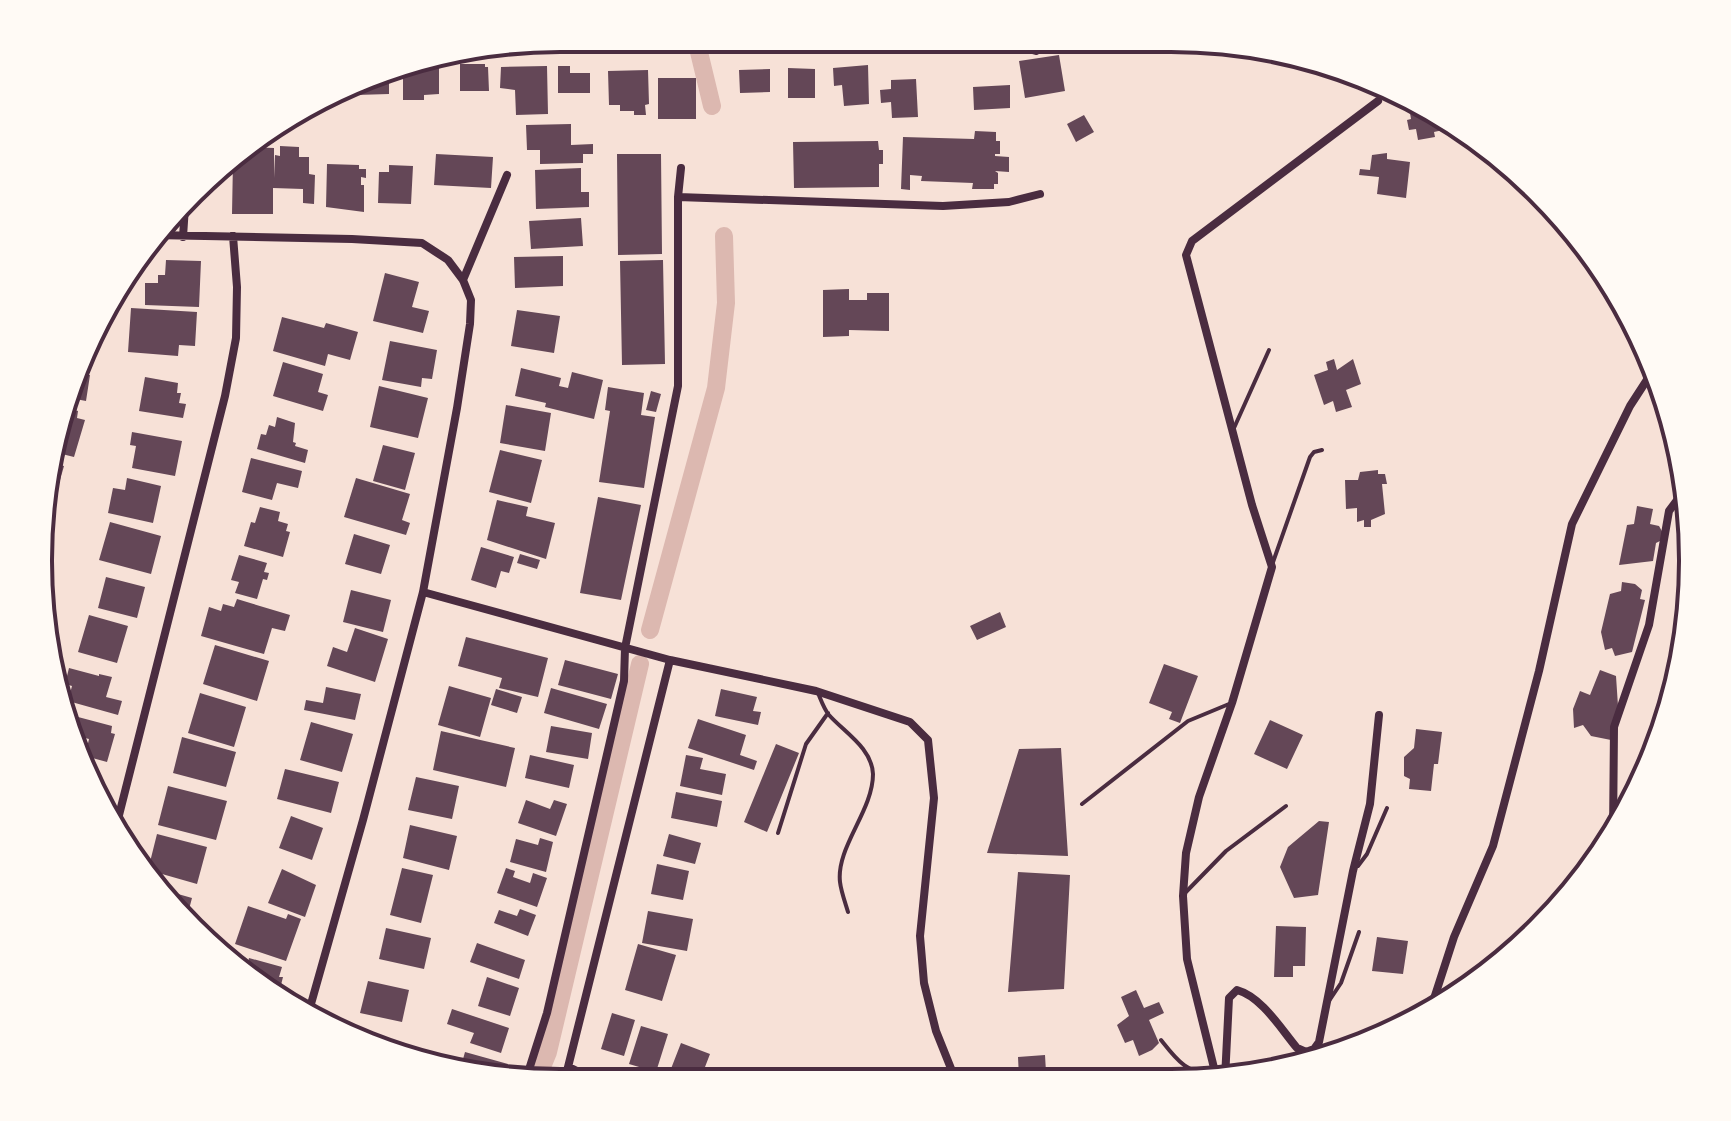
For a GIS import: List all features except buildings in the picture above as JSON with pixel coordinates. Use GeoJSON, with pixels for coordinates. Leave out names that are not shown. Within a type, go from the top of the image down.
{"type":"FeatureCollection","features":[{"type":"Feature","properties":{"kind":"street"},"geometry":{"type":"LineString","coordinates":[[1213,1067],[1187,959],[1183,896],[1186,853],[1199,797],[1232,703],[1272,567],[1186,255],[1192,241],[1378,101]]}},
{"type":"Feature","properties":{"kind":"street"},"geometry":{"type":"LineString","coordinates":[[529,1068],[547,1013],[620,696],[625,648],[678,386],[678,197],[681,168]]}},
{"type":"Feature","properties":{"kind":"street"},"geometry":{"type":"LineString","coordinates":[[463,280],[507,175]]}},
{"type":"Feature","properties":{"kind":"street"},"geometry":{"type":"LineString","coordinates":[[678,197],[943,206],[1009,202],[1040,194]]}},
{"type":"Feature","properties":{"kind":"street"},"geometry":{"type":"LineString","coordinates":[[183,237],[184,219]]}},
{"type":"Feature","properties":{"kind":"street"},"geometry":{"type":"LineString","coordinates":[[169,236],[422,243],[448,260],[463,280],[471,300],[470,324],[423,592],[311,1004]]}},
{"type":"Feature","properties":{"kind":"street"},"geometry":{"type":"LineString","coordinates":[[119,814],[225,396],[236,338],[237,287],[233,236]]}},
{"type":"Feature","properties":{"kind":"street"},"geometry":{"type":"LineString","coordinates":[[1435,994],[1454,937],[1493,846],[1539,671],[1572,524],[1630,406],[1646,381]]}},
{"type":"Feature","properties":{"kind":"street"},"geometry":{"type":"LineString","coordinates":[[1613,811],[1614,727],[1649,625],[1669,511],[1676,502]]}},
{"type":"Feature","properties":{"kind":"street"},"geometry":{"type":"LineString","coordinates":[[423,592],[670,660],[816,691],[910,722],[928,740],[934,798],[920,936],[924,983],[936,1031],[951,1069]]}},
{"type":"Feature","properties":{"kind":"street"},"geometry":{"type":"LineString","coordinates":[[573,1069],[569,1067],[670,660]]}},
{"type":"Feature","properties":{"kind":"street"},"geometry":{"type":"LineString","coordinates":[[1314,1048],[1323,1029],[1353,871],[1370,804],[1379,715]]}},
{"type":"Feature","properties":{"kind":"street"},"geometry":{"type":"LineString","coordinates":[[1226,1066],[1229,998],[1237,990],[1257,1001],[1297,1048],[1304,1051]]}},
{"type":"Feature","properties":{"kind":"lane"},"geometry":{"type":"LineString","coordinates":[[1233,431],[1269,350]]}},
{"type":"Feature","properties":{"kind":"lane"},"geometry":{"type":"LineString","coordinates":[[1272,567],[1310,457],[1322,450]]}},
{"type":"Feature","properties":{"kind":"lane"},"geometry":{"type":"LineString","coordinates":[[816,691],[828,713],[868,757],[873,774],[866,806],[844,857],[839,880],[848,912]]}},
{"type":"Feature","properties":{"kind":"lane"},"geometry":{"type":"LineString","coordinates":[[1082,804],[1188,721],[1232,703]]}},
{"type":"Feature","properties":{"kind":"lane"},"geometry":{"type":"LineString","coordinates":[[778,833],[806,744],[828,713]]}},
{"type":"Feature","properties":{"kind":"lane"},"geometry":{"type":"LineString","coordinates":[[1183,896],[1226,851],[1286,806]]}},
{"type":"Feature","properties":{"kind":"lane"},"geometry":{"type":"LineString","coordinates":[[1353,871],[1367,854],[1387,808]]}},
{"type":"Feature","properties":{"kind":"lane"},"geometry":{"type":"LineString","coordinates":[[1328,1003],[1341,983],[1359,932]]}},
{"type":"Feature","properties":{"kind":"lane"},"geometry":{"type":"LineString","coordinates":[[1161,1040],[1188,1068]]}},
{"type":"Feature","properties":{"kind":"waterway"},"geometry":{"type":"LineString","coordinates":[[699,52],[712,106]]}},
{"type":"Feature","properties":{"kind":"waterway"},"geometry":{"type":"LineString","coordinates":[[650,630],[716,388],[726,303],[724,236]]}},
{"type":"Feature","properties":{"kind":"waterway"},"geometry":{"type":"LineString","coordinates":[[541,1068],[548,1052],[640,664]]}}]}
